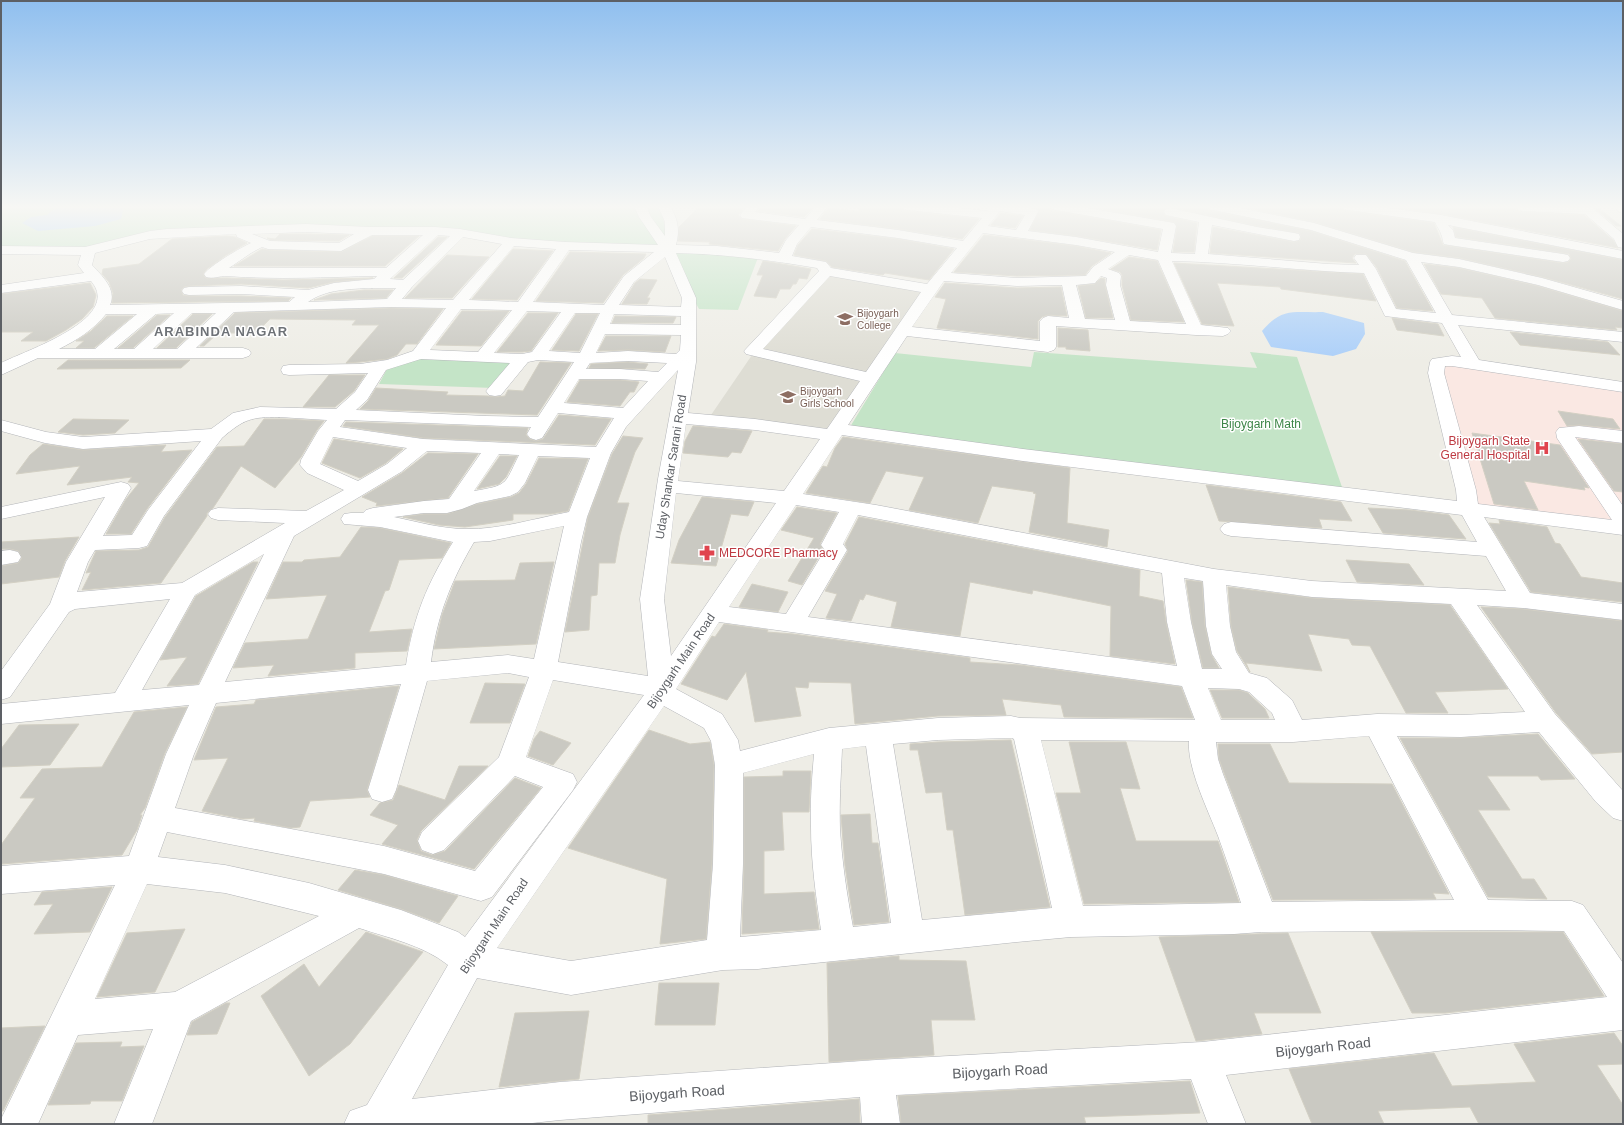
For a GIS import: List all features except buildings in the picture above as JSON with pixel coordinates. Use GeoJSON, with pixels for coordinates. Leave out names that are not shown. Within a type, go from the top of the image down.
{"type":"FeatureCollection","features":[{"type":"Feature","properties":{"kind":"street"},"geometry":{"type":"LineString","coordinates":[[1,370],[78,332],[94,321],[103,310],[105,297],[103,287],[85,265],[87,258]]}},
{"type":"Feature","properties":{"kind":"street"},"geometry":{"type":"LineString","coordinates":[[98,354],[158,309],[189,291],[214,271],[233,258]]}},
{"type":"Feature","properties":{"kind":"street"},"geometry":{"type":"LineString","coordinates":[[313,273],[329,258]]}},
{"type":"Feature","properties":{"kind":"street"},"geometry":{"type":"LineString","coordinates":[[378,283],[404,258]]}},
{"type":"Feature","properties":{"kind":"street"},"geometry":{"type":"LineString","coordinates":[[391,303],[407,284],[433,258]]}},
{"type":"Feature","properties":{"kind":"street"},"geometry":{"type":"LineString","coordinates":[[418,354],[497,258]]}},
{"type":"Feature","properties":{"kind":"street"},"geometry":{"type":"LineString","coordinates":[[482,358],[522,307],[556,258]]}},
{"type":"Feature","properties":{"kind":"street"},"geometry":{"type":"LineString","coordinates":[[577,518],[490,534],[467,536],[443,534],[360,517],[424,507],[447,507],[472,498],[503,492],[511,488],[515,483],[548,415],[584,358],[628,280],[643,266],[654,258]]}},
{"type":"Feature","properties":{"kind":"street","name":"Uday Shankar Sarani Road"},"geometry":{"type":"LineString","coordinates":[[661,690],[652,599],[667,486],[688,362],[684,355],[689,321],[689,298],[672,258]]}},
{"type":"Feature","properties":{"kind":"street"},"geometry":{"type":"LineString","coordinates":[[787,258],[821,265],[827,272],[936,283],[1090,280],[1098,270],[1115,258]]}},
{"type":"Feature","properties":{"kind":"street","name":"Bijoygarh Main Road"},"geometry":{"type":"LineString","coordinates":[[372,1124],[420,1050],[468,960],[661,690],[903,331],[936,283],[955,258]]}},
{"type":"Feature","properties":{"kind":"street"},"geometry":{"type":"LineString","coordinates":[[1163,258],[1196,330]]}},
{"type":"Feature","properties":{"kind":"street"},"geometry":{"type":"LineString","coordinates":[[1272,258],[1276,275]]}},
{"type":"Feature","properties":{"kind":"street"},"geometry":{"type":"LineString","coordinates":[[1283,258],[1328,268],[1369,269]]}},
{"type":"Feature","properties":{"kind":"street"},"geometry":{"type":"LineString","coordinates":[[1362,258],[1390,313],[1623,337]]}},
{"type":"Feature","properties":{"kind":"street"},"geometry":{"type":"LineString","coordinates":[[1412,258],[1473,364]]}},
{"type":"Feature","properties":{"kind":"street"},"geometry":{"type":"LineString","coordinates":[[1423,258],[1459,263],[1489,269],[1542,282],[1623,306]]}},
{"type":"Feature","properties":{"kind":"street"},"geometry":{"type":"LineString","coordinates":[[1489,269],[1492,258]]}},
{"type":"Feature","properties":{"kind":"street"},"geometry":{"type":"LineString","coordinates":[[214,271],[313,273],[427,264]]}},
{"type":"Feature","properties":{"kind":"street"},"geometry":{"type":"LineString","coordinates":[[1098,270],[1114,276],[1112,284],[1124,326]]}},
{"type":"Feature","properties":{"kind":"street"},"geometry":{"type":"LineString","coordinates":[[827,272],[752,351],[871,378]]}},
{"type":"Feature","properties":{"kind":"street"},"geometry":{"type":"LineString","coordinates":[[1252,273],[1323,281]]}},
{"type":"Feature","properties":{"kind":"street"},"geometry":{"type":"LineString","coordinates":[[1,289],[94,276]]}},
{"type":"Feature","properties":{"kind":"street"},"geometry":{"type":"LineString","coordinates":[[1,280],[43,277],[40,284]]}},
{"type":"Feature","properties":{"kind":"street"},"geometry":{"type":"LineString","coordinates":[[1068,281],[1078,323]]}},
{"type":"Feature","properties":{"kind":"street"},"geometry":{"type":"LineString","coordinates":[[291,307],[320,289],[378,283],[407,284]]}},
{"type":"Feature","properties":{"kind":"street"},"geometry":{"type":"LineString","coordinates":[[189,291],[241,290],[310,294]]}},
{"type":"Feature","properties":{"kind":"street"},"geometry":{"type":"LineString","coordinates":[[103,310],[291,307],[391,303],[458,304],[610,310],[689,321]]}},
{"type":"Feature","properties":{"kind":"street"},"geometry":{"type":"LineString","coordinates":[[182,353],[230,308]]}},
{"type":"Feature","properties":{"kind":"street"},"geometry":{"type":"LineString","coordinates":[[538,354],[571,308]]}},
{"type":"Feature","properties":{"kind":"street"},"geometry":{"type":"LineString","coordinates":[[138,354],[188,309]]}},
{"type":"Feature","properties":{"kind":"street"},"geometry":{"type":"LineString","coordinates":[[600,329],[689,321]]}},
{"type":"Feature","properties":{"kind":"street"},"geometry":{"type":"LineString","coordinates":[[903,331],[1048,347],[1048,321],[1223,331]]}},
{"type":"Feature","properties":{"kind":"street"},"geometry":{"type":"LineString","coordinates":[[37,352],[98,354],[243,352]]}},
{"type":"Feature","properties":{"kind":"street"},"geometry":{"type":"LineString","coordinates":[[289,370],[360,369],[390,365],[418,354],[522,359],[538,354],[584,358],[684,355]]}},
{"type":"Feature","properties":{"kind":"street"},"geometry":{"type":"LineString","coordinates":[[433,841],[510,763],[544,669],[570,542],[577,518],[602,453],[618,425],[684,355]]}},
{"type":"Feature","properties":{"kind":"street"},"geometry":{"type":"LineString","coordinates":[[495,391],[522,359]]}},
{"type":"Feature","properties":{"kind":"street"},"geometry":{"type":"LineString","coordinates":[[1522,600],[1468,508],[1466,490],[1436,373],[1438,362],[1443,361],[1473,364],[1623,387]]}},
{"type":"Feature","properties":{"kind":"street"},"geometry":{"type":"LineString","coordinates":[[359,489],[314,469],[310,465],[311,460],[327,431],[341,414],[360,396],[381,366]]}},
{"type":"Feature","properties":{"kind":"street"},"geometry":{"type":"LineString","coordinates":[[574,374],[620,374],[662,377]]}},
{"type":"Feature","properties":{"kind":"street"},"geometry":{"type":"LineString","coordinates":[[87,544],[139,541],[155,514],[216,434],[231,421],[243,415],[259,413],[341,414],[479,422],[548,415],[628,414]]}},
{"type":"Feature","properties":{"kind":"street"},"geometry":{"type":"LineString","coordinates":[[678,418],[723,421],[834,433],[1468,508],[1623,528]]}},
{"type":"Feature","properties":{"kind":"street"},"geometry":{"type":"LineString","coordinates":[[1,425],[45,437],[83,443],[216,434]]}},
{"type":"Feature","properties":{"kind":"street"},"geometry":{"type":"LineString","coordinates":[[1623,437],[1579,430],[1564,432],[1566,438],[1623,521]]}},
{"type":"Feature","properties":{"kind":"street"},"geometry":{"type":"LineString","coordinates":[[327,431],[423,445],[602,453]]}},
{"type":"Feature","properties":{"kind":"street"},"geometry":{"type":"LineString","coordinates":[[61,606],[71,601],[187,590],[394,468],[423,445]]}},
{"type":"Feature","properties":{"kind":"street"},"geometry":{"type":"LineString","coordinates":[[455,505],[494,448]]}},
{"type":"Feature","properties":{"kind":"street"},"geometry":{"type":"LineString","coordinates":[[667,486],[790,498],[852,507],[1214,576],[1312,589],[1459,598],[1522,600],[1623,612]]}},
{"type":"Feature","properties":{"kind":"street"},"geometry":{"type":"LineString","coordinates":[[1,513],[121,488],[76,562],[61,606],[1,690]]}},
{"type":"Feature","properties":{"kind":"street"},"geometry":{"type":"LineString","coordinates":[[792,624],[836,550],[832,545],[852,507]]}},
{"type":"Feature","properties":{"kind":"street"},"geometry":{"type":"LineString","coordinates":[[218,514],[308,518]]}},
{"type":"Feature","properties":{"kind":"street"},"geometry":{"type":"LineString","coordinates":[[1231,529],[1493,550]]}},
{"type":"Feature","properties":{"kind":"street"},"geometry":{"type":"LineString","coordinates":[[18,1124],[139,870],[180,754],[207,694],[286,531]]}},
{"type":"Feature","properties":{"kind":"street"},"geometry":{"type":"LineString","coordinates":[[382,790],[418,672],[423,633],[433,601],[447,569],[467,536]]}},
{"type":"Feature","properties":{"kind":"street"},"geometry":{"type":"LineString","coordinates":[[1172,568],[1180,622],[1192,678],[1212,731]]}},
{"type":"Feature","properties":{"kind":"street"},"geometry":{"type":"LineString","coordinates":[[1214,576],[1218,626],[1224,654],[1235,669],[1239,679]]}},
{"type":"Feature","properties":{"kind":"street"},"geometry":{"type":"LineString","coordinates":[[122,703],[187,590]]}},
{"type":"Feature","properties":{"kind":"street"},"geometry":{"type":"LineString","coordinates":[[1459,598],[1546,721],[1606,793],[1623,808]]}},
{"type":"Feature","properties":{"kind":"street"},"geometry":{"type":"LineString","coordinates":[[713,613],[1192,678],[1239,679],[1258,685],[1283,707],[1293,731]]}},
{"type":"Feature","properties":{"kind":"street"},"geometry":{"type":"LineString","coordinates":[[5,718],[122,703],[508,664],[661,690],[713,721],[724,740],[728,765],[728,864],[722,954]]}},
{"type":"Feature","properties":{"kind":"street"},"geometry":{"type":"LineString","coordinates":[[728,765],[829,739],[938,729],[1011,727],[1020,729],[1293,731],[1377,726],[1461,726],[1546,721]]}},
{"type":"Feature","properties":{"kind":"street"},"geometry":{"type":"LineString","coordinates":[[1377,726],[1479,915]]}},
{"type":"Feature","properties":{"kind":"street"},"geometry":{"type":"LineString","coordinates":[[1020,729],[1026,734],[1071,922]]}},
{"type":"Feature","properties":{"kind":"street"},"geometry":{"type":"LineString","coordinates":[[1212,731],[1203,736],[1201,743],[1207,767],[1238,846],[1261,917]]}},
{"type":"Feature","properties":{"kind":"street"},"geometry":{"type":"LineString","coordinates":[[878,734],[909,937]]}},
{"type":"Feature","properties":{"kind":"street"},"geometry":{"type":"LineString","coordinates":[[829,739],[826,799],[826,841],[830,884],[840,944]]}},
{"type":"Feature","properties":{"kind":"street"},"geometry":{"type":"LineString","coordinates":[[158,818],[384,860],[481,887],[563,782],[510,763]]}},
{"type":"Feature","properties":{"kind":"street"},"geometry":{"type":"LineString","coordinates":[[1,880],[139,870],[225,879],[309,898],[358,912],[446,943],[468,960],[571,978],[722,954],[758,953],[1071,922],[1234,919],[1261,917],[1479,915],[1572,916],[1623,992]]}},
{"type":"Feature","properties":{"kind":"street"},"geometry":{"type":"LineString","coordinates":[[68,1019],[178,1009],[358,912]]}},
{"type":"Feature","properties":{"kind":"street"},"geometry":{"type":"LineString","coordinates":[[133,1124],[178,1009]]}},
{"type":"Feature","properties":{"kind":"street","name":"Bijoygarh Road"},"geometry":{"type":"LineString","coordinates":[[372,1124],[560,1101],[876,1078],[1202,1060],[1503,1028],[1623,1013]]}},
{"type":"Feature","properties":{"kind":"street"},"geometry":{"type":"LineString","coordinates":[[1202,1060],[1227,1124]]}},
{"type":"Feature","properties":{"kind":"street"},"geometry":{"type":"LineString","coordinates":[[876,1078],[881,1124]]}},
{"type":"Feature","properties":{"kind":"shaded area","name":"Bijoygarh College"},"geometry":{"type":"Polygon","coordinates":[[[828,274],[925,290],[867,374],[759,349],[828,274]]]}},
{"type":"Feature","properties":{"kind":"shaded area","name":"Bijoygarh Girls School"},"geometry":{"type":"Polygon","coordinates":[[[752,355],[864,379],[830,432],[711,415],[752,355]]]}},
{"type":"Feature","properties":{"kind":"shaded area","name":"Bijoygarh State General Hospital"},"geometry":{"type":"Polygon","coordinates":[[[1448,363],[1623,389],[1623,526],[1477,506],[1442,374],[1448,363]]]}},
{"type":"Feature","properties":{"kind":"green space"},"geometry":{"type":"Polygon","coordinates":[[[678,258],[758,258],[738,310],[699,309],[678,258]]]}},
{"type":"Feature","properties":{"kind":"green space","name":"Bijoygarh Math"},"geometry":{"type":"Polygon","coordinates":[[[1034,352],[1257,368],[1250,352],[1297,357],[1343,490],[850,427],[895,353],[1031,367],[1034,352]]]}},
{"type":"Feature","properties":{"kind":"green space"},"geometry":{"type":"Polygon","coordinates":[[[419,357],[517,360],[494,388],[379,384],[387,369],[419,357]]]}},
{"type":"Feature","properties":{"kind":"water"},"geometry":{"type":"Polygon","coordinates":[[[1296,312],[1323,312],[1364,323],[1365,334],[1356,349],[1333,356],[1271,347],[1262,331],[1269,323],[1282,315],[1296,312]]]}},
{"type":"Feature","properties":{"kind":"place","name":"Bijoygarh College"},"geometry":{"type":"Point","coordinates":[845,319]}},
{"type":"Feature","properties":{"kind":"place","name":"Bijoygarh Girls School"},"geometry":{"type":"Point","coordinates":[788,397]}},
{"type":"Feature","properties":{"kind":"place","name":"Bijoygarh State General Hospital"},"geometry":{"type":"Point","coordinates":[1542,448]}},
{"type":"Feature","properties":{"kind":"place","name":"MEDCORE Pharmacy"},"geometry":{"type":"Point","coordinates":[707,553]}},
{"type":"Feature","properties":{"kind":"district","name":"ARABINDA NAGAR"},"geometry":{"type":"Point","coordinates":[221,331]}}]}
